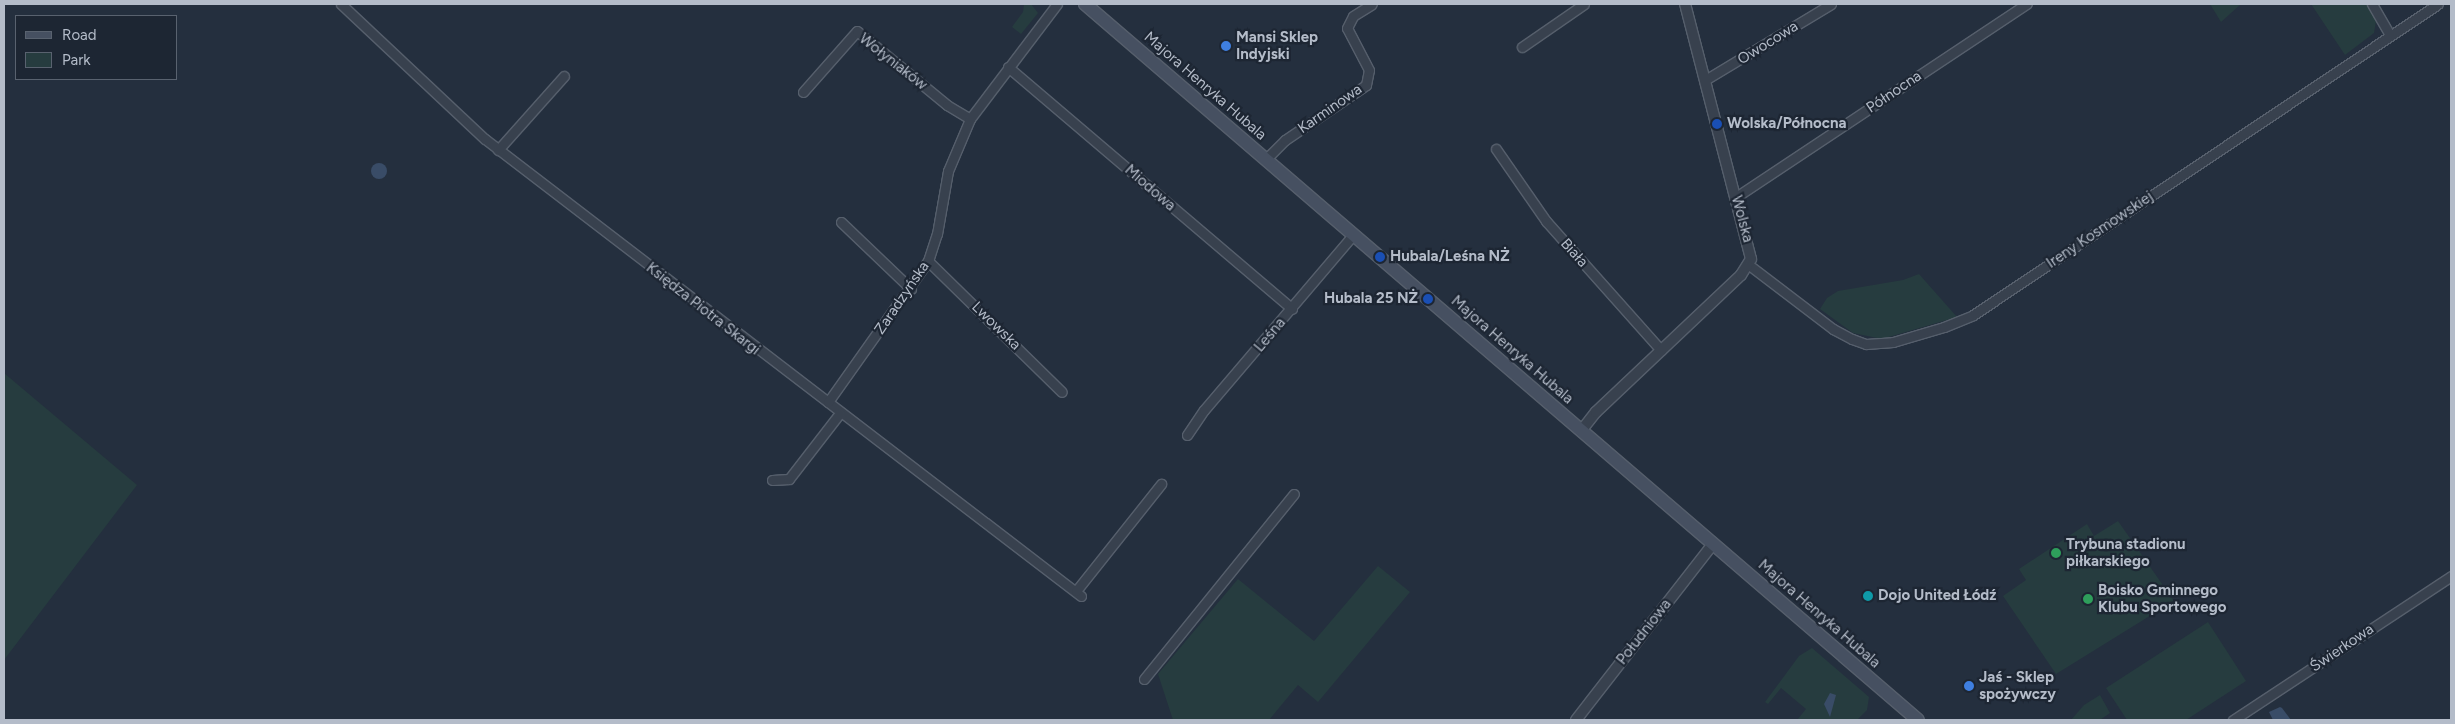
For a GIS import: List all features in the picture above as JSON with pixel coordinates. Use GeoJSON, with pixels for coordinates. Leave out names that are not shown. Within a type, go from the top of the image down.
{"type":"FeatureCollection","features":[{"type":"Feature","properties":{"kind":"main road","name":"Majora Henryka Hubala"},"geometry":{"type":"LineString","coordinates":[[1088,5],[1918,720]]}},
{"type":"Feature","properties":{"kind":"street","name":"Księdza Piotra Skargi"},"geometry":{"type":"LineString","coordinates":[[341,4],[498,150],[1078,594],[1161,484]]}},
{"type":"Feature","properties":{"kind":"street","name":"Zaradzyńska"},"geometry":{"type":"LineString","coordinates":[[828,402],[911,289],[928,261],[935,241],[948,171],[970,119],[1057,4]]}},
{"type":"Feature","properties":{"kind":"street","name":"Karminowa"},"geometry":{"type":"LineString","coordinates":[[1266,159],[1285,140],[1366,85],[1369,70],[1347,28],[1353,16],[1372,4]]}},
{"type":"Feature","properties":{"kind":"street"},"geometry":{"type":"LineString","coordinates":[[1522,47],[1584,4]]}},
{"type":"Feature","properties":{"kind":"street","name":"Wolska"},"geometry":{"type":"LineString","coordinates":[[1581,431],[1596,412],[1749,265],[1751,252],[1685,4]]}},
{"type":"Feature","properties":{"kind":"street","name":"Owocowa"},"geometry":{"type":"LineString","coordinates":[[1705,80],[1831,4]]}},
{"type":"Feature","properties":{"kind":"street","name":"Północna"},"geometry":{"type":"LineString","coordinates":[[1736,197],[2027,4]]}},
{"type":"Feature","properties":{"kind":"street"},"geometry":{"type":"LineString","coordinates":[[2372,4],[2389,34]]}},
{"type":"Feature","properties":{"kind":"street","name":"Ireny Kosmowskiej"},"geometry":{"type":"LineString","coordinates":[[1749,265],[1833,329],[1852,340],[1866,344],[1893,342],[1944,328],[1973,316],[2389,34],[2438,4]]}},
{"type":"Feature","properties":{"kind":"street","name":"Wołyniaków"},"geometry":{"type":"LineString","coordinates":[[803,92],[857,31],[947,105],[970,119]]}},
{"type":"Feature","properties":{"kind":"street","name":"Miodowa"},"geometry":{"type":"LineString","coordinates":[[1008,67],[1292,309]]}},
{"type":"Feature","properties":{"kind":"street"},"geometry":{"type":"LineString","coordinates":[[498,150],[564,76]]}},
{"type":"Feature","properties":{"kind":"street","name":"Biała"},"geometry":{"type":"LineString","coordinates":[[1496,149],[1546,221],[1661,350]]}},
{"type":"Feature","properties":{"kind":"street"},"geometry":{"type":"LineString","coordinates":[[841,222],[911,289]]}},
{"type":"Feature","properties":{"kind":"street","name":"Leśna"},"geometry":{"type":"LineString","coordinates":[[1187,435],[1204,410],[1354,234]]}},
{"type":"Feature","properties":{"kind":"street","name":"Lwowska"},"geometry":{"type":"LineString","coordinates":[[928,261],[1062,392]]}},
{"type":"Feature","properties":{"kind":"street"},"geometry":{"type":"LineString","coordinates":[[772,480],[789,478],[840,412]]}},
{"type":"Feature","properties":{"kind":"street"},"geometry":{"type":"LineString","coordinates":[[1144,679],[1294,494]]}},
{"type":"Feature","properties":{"kind":"street","name":"Południowa"},"geometry":{"type":"LineString","coordinates":[[1576,720],[1713,544]]}},
{"type":"Feature","properties":{"kind":"street","name":"Świerkowa"},"geometry":{"type":"LineString","coordinates":[[2233,720],[2451,576]]}},
{"type":"Feature","properties":{"kind":"green space"},"geometry":{"type":"Polygon","coordinates":[[[1024,4],[1031,4],[1038,13],[1021,34],[1012,27],[1023,12],[1024,4]]]}},
{"type":"Feature","properties":{"kind":"green space"},"geometry":{"type":"Polygon","coordinates":[[[2210,4],[2241,4],[2221,22],[2210,4]]]}},
{"type":"Feature","properties":{"kind":"green space"},"geometry":{"type":"Polygon","coordinates":[[[2311,4],[2366,4],[2376,21],[2374,33],[2345,55],[2311,4]]]}},
{"type":"Feature","properties":{"kind":"green space"},"geometry":{"type":"Polygon","coordinates":[[[1919,274],[1957,317],[1882,339],[1853,333],[1820,309],[1827,298],[1838,291],[1903,280],[1919,274]]]}},
{"type":"Feature","properties":{"kind":"green space"},"geometry":{"type":"Polygon","coordinates":[[[4,373],[137,485],[4,660],[4,373]]]}},
{"type":"Feature","properties":{"kind":"green space","name":"Boisko Gminnego Klubu Sportowego"},"geometry":{"type":"Polygon","coordinates":[[[2118,521],[2174,601],[2056,674],[2003,596],[2026,580],[2019,569],[2087,524],[2094,536],[2118,521]]]}},
{"type":"Feature","properties":{"kind":"green space"},"geometry":{"type":"Polygon","coordinates":[[[1378,566],[1410,592],[1318,702],[1298,685],[1269,720],[1173,720],[1158,674],[1238,579],[1314,641],[1378,566]]]}},
{"type":"Feature","properties":{"kind":"green space"},"geometry":{"type":"Polygon","coordinates":[[[2208,622],[2246,681],[2186,720],[2127,720],[2106,688],[2208,622]]]}},
{"type":"Feature","properties":{"kind":"green space"},"geometry":{"type":"Polygon","coordinates":[[[1812,648],[1869,697],[1867,710],[1857,720],[1797,720],[1806,709],[1781,688],[1768,704],[1765,702],[1799,656],[1812,648]]]}},
{"type":"Feature","properties":{"kind":"green space"},"geometry":{"type":"Polygon","coordinates":[[[2100,695],[2110,713],[2100,720],[2071,720],[2084,705],[2100,695]]]}},
{"type":"Feature","properties":{"kind":"water"},"geometry":{"type":"Polygon","coordinates":[[[376,163],[382,163],[387,168],[385,177],[376,179],[371,174],[371,168],[376,163]]]}},
{"type":"Feature","properties":{"kind":"water"},"geometry":{"type":"Polygon","coordinates":[[[1830,693],[1836,695],[1830,717],[1824,704],[1830,693]]]}},
{"type":"Feature","properties":{"kind":"water"},"geometry":{"type":"Polygon","coordinates":[[[2280,707],[2291,720],[2273,720],[2269,712],[2280,707]]]}},
{"type":"Feature","properties":{"kind":"place","name":"Mansi Sklep Indyjski"},"geometry":{"type":"Point","coordinates":[1226,46]}},
{"type":"Feature","properties":{"kind":"place","name":"Wolska/Północna"},"geometry":{"type":"Point","coordinates":[1717,124]}},
{"type":"Feature","properties":{"kind":"place","name":"Hubala/Leśna NŻ"},"geometry":{"type":"Point","coordinates":[1380,257]}},
{"type":"Feature","properties":{"kind":"place","name":"Hubala 25 NŻ"},"geometry":{"type":"Point","coordinates":[1428,299]}},
{"type":"Feature","properties":{"kind":"place","name":"Trybuna stadionu piłkarskiego"},"geometry":{"type":"Point","coordinates":[2056,553]}},
{"type":"Feature","properties":{"kind":"place","name":"Dojo United Łódź"},"geometry":{"type":"Point","coordinates":[1868,596]}},
{"type":"Feature","properties":{"kind":"place","name":"Boisko Gminnego Klubu Sportowego"},"geometry":{"type":"Point","coordinates":[2088,599]}},
{"type":"Feature","properties":{"kind":"place","name":"Jaś - Sklep spożywczy"},"geometry":{"type":"Point","coordinates":[1969,686]}}]}
